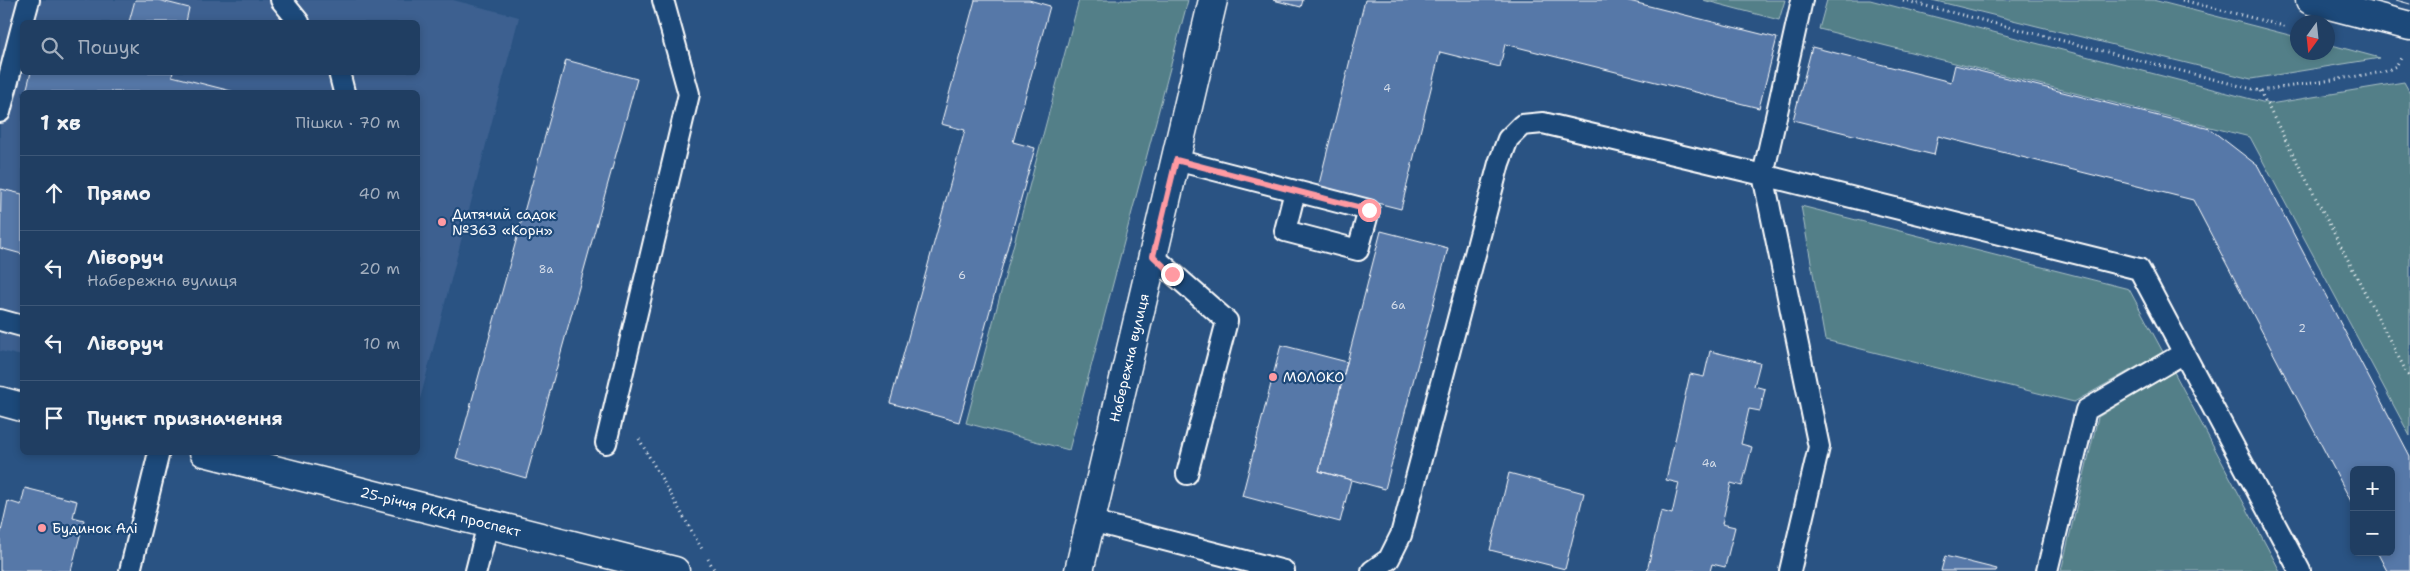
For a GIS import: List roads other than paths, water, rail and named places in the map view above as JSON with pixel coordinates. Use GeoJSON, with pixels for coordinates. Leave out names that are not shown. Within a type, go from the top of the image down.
{"type":"FeatureCollection","features":[{"type":"Feature","properties":{"kind":"street","name":"Набережна вулиця"},"geometry":{"type":"LineString","coordinates":[[1079,571],[1213,0]]}},
{"type":"Feature","properties":{"kind":"street"},"geometry":{"type":"LineString","coordinates":[[2310,0],[2410,26]]}},
{"type":"Feature","properties":{"kind":"street"},"geometry":{"type":"LineString","coordinates":[[0,401],[20,406]]}},
{"type":"Feature","properties":{"kind":"street","name":"25-річчя РККА проспект"},"geometry":{"type":"LineString","coordinates":[[216,455],[675,571]]}},
{"type":"Feature","properties":{"kind":"lane"},"geometry":{"type":"LineString","coordinates":[[24,20],[29,0]]}},
{"type":"Feature","properties":{"kind":"lane"},"geometry":{"type":"LineString","coordinates":[[281,0],[297,20]]}},
{"type":"Feature","properties":{"kind":"lane"},"geometry":{"type":"LineString","coordinates":[[606,443],[689,94],[663,0]]}},
{"type":"Feature","properties":{"kind":"lane"},"geometry":{"type":"LineString","coordinates":[[1790,571],[1819,447],[1764,174],[1802,0]]}},
{"type":"Feature","properties":{"kind":"lane"},"geometry":{"type":"LineString","coordinates":[[0,112],[20,35]]}},
{"type":"Feature","properties":{"kind":"lane"},"geometry":{"type":"LineString","coordinates":[[340,75],[344,90]]}},
{"type":"Feature","properties":{"kind":"lane"},"geometry":{"type":"LineString","coordinates":[[1372,571],[1389,559],[1401,536],[1498,163],[1508,139],[1522,125],[1543,123],[1764,174],[2139,269],[2300,571]]}},
{"type":"Feature","properties":{"kind":"lane"},"geometry":{"type":"LineString","coordinates":[[1176,160],[1295,191]]}},
{"type":"Feature","properties":{"kind":"lane"},"geometry":{"type":"LineString","coordinates":[[1153,256],[1227,321],[1187,474]]}},
{"type":"Feature","properties":{"kind":"lane"},"geometry":{"type":"LineString","coordinates":[[0,320],[20,325]]}},
{"type":"Feature","properties":{"kind":"lane"},"geometry":{"type":"LineString","coordinates":[[2048,571],[2086,410],[2184,354]]}},
{"type":"Feature","properties":{"kind":"lane"},"geometry":{"type":"LineString","coordinates":[[130,571],[158,455]]}},
{"type":"Feature","properties":{"kind":"lane"},"geometry":{"type":"LineString","coordinates":[[1091,520],[1284,571]]}},
{"type":"Feature","properties":{"kind":"lane"},"geometry":{"type":"LineString","coordinates":[[476,571],[488,524]]}},
{"type":"Feature","properties":{"kind":"tram line"},"geometry":{"type":"LineString","coordinates":[[2396,0],[2410,4]]}},
{"type":"Feature","properties":{"kind":"place","name":"Дитячий садок №363 «Корн»"},"geometry":{"type":"Point","coordinates":[442,222]}},
{"type":"Feature","properties":{"kind":"place","name":"МОЛОКО"},"geometry":{"type":"Point","coordinates":[1273,377]}},
{"type":"Feature","properties":{"kind":"place","name":"Будинок Алі"},"geometry":{"type":"Point","coordinates":[42,528]}}]}
